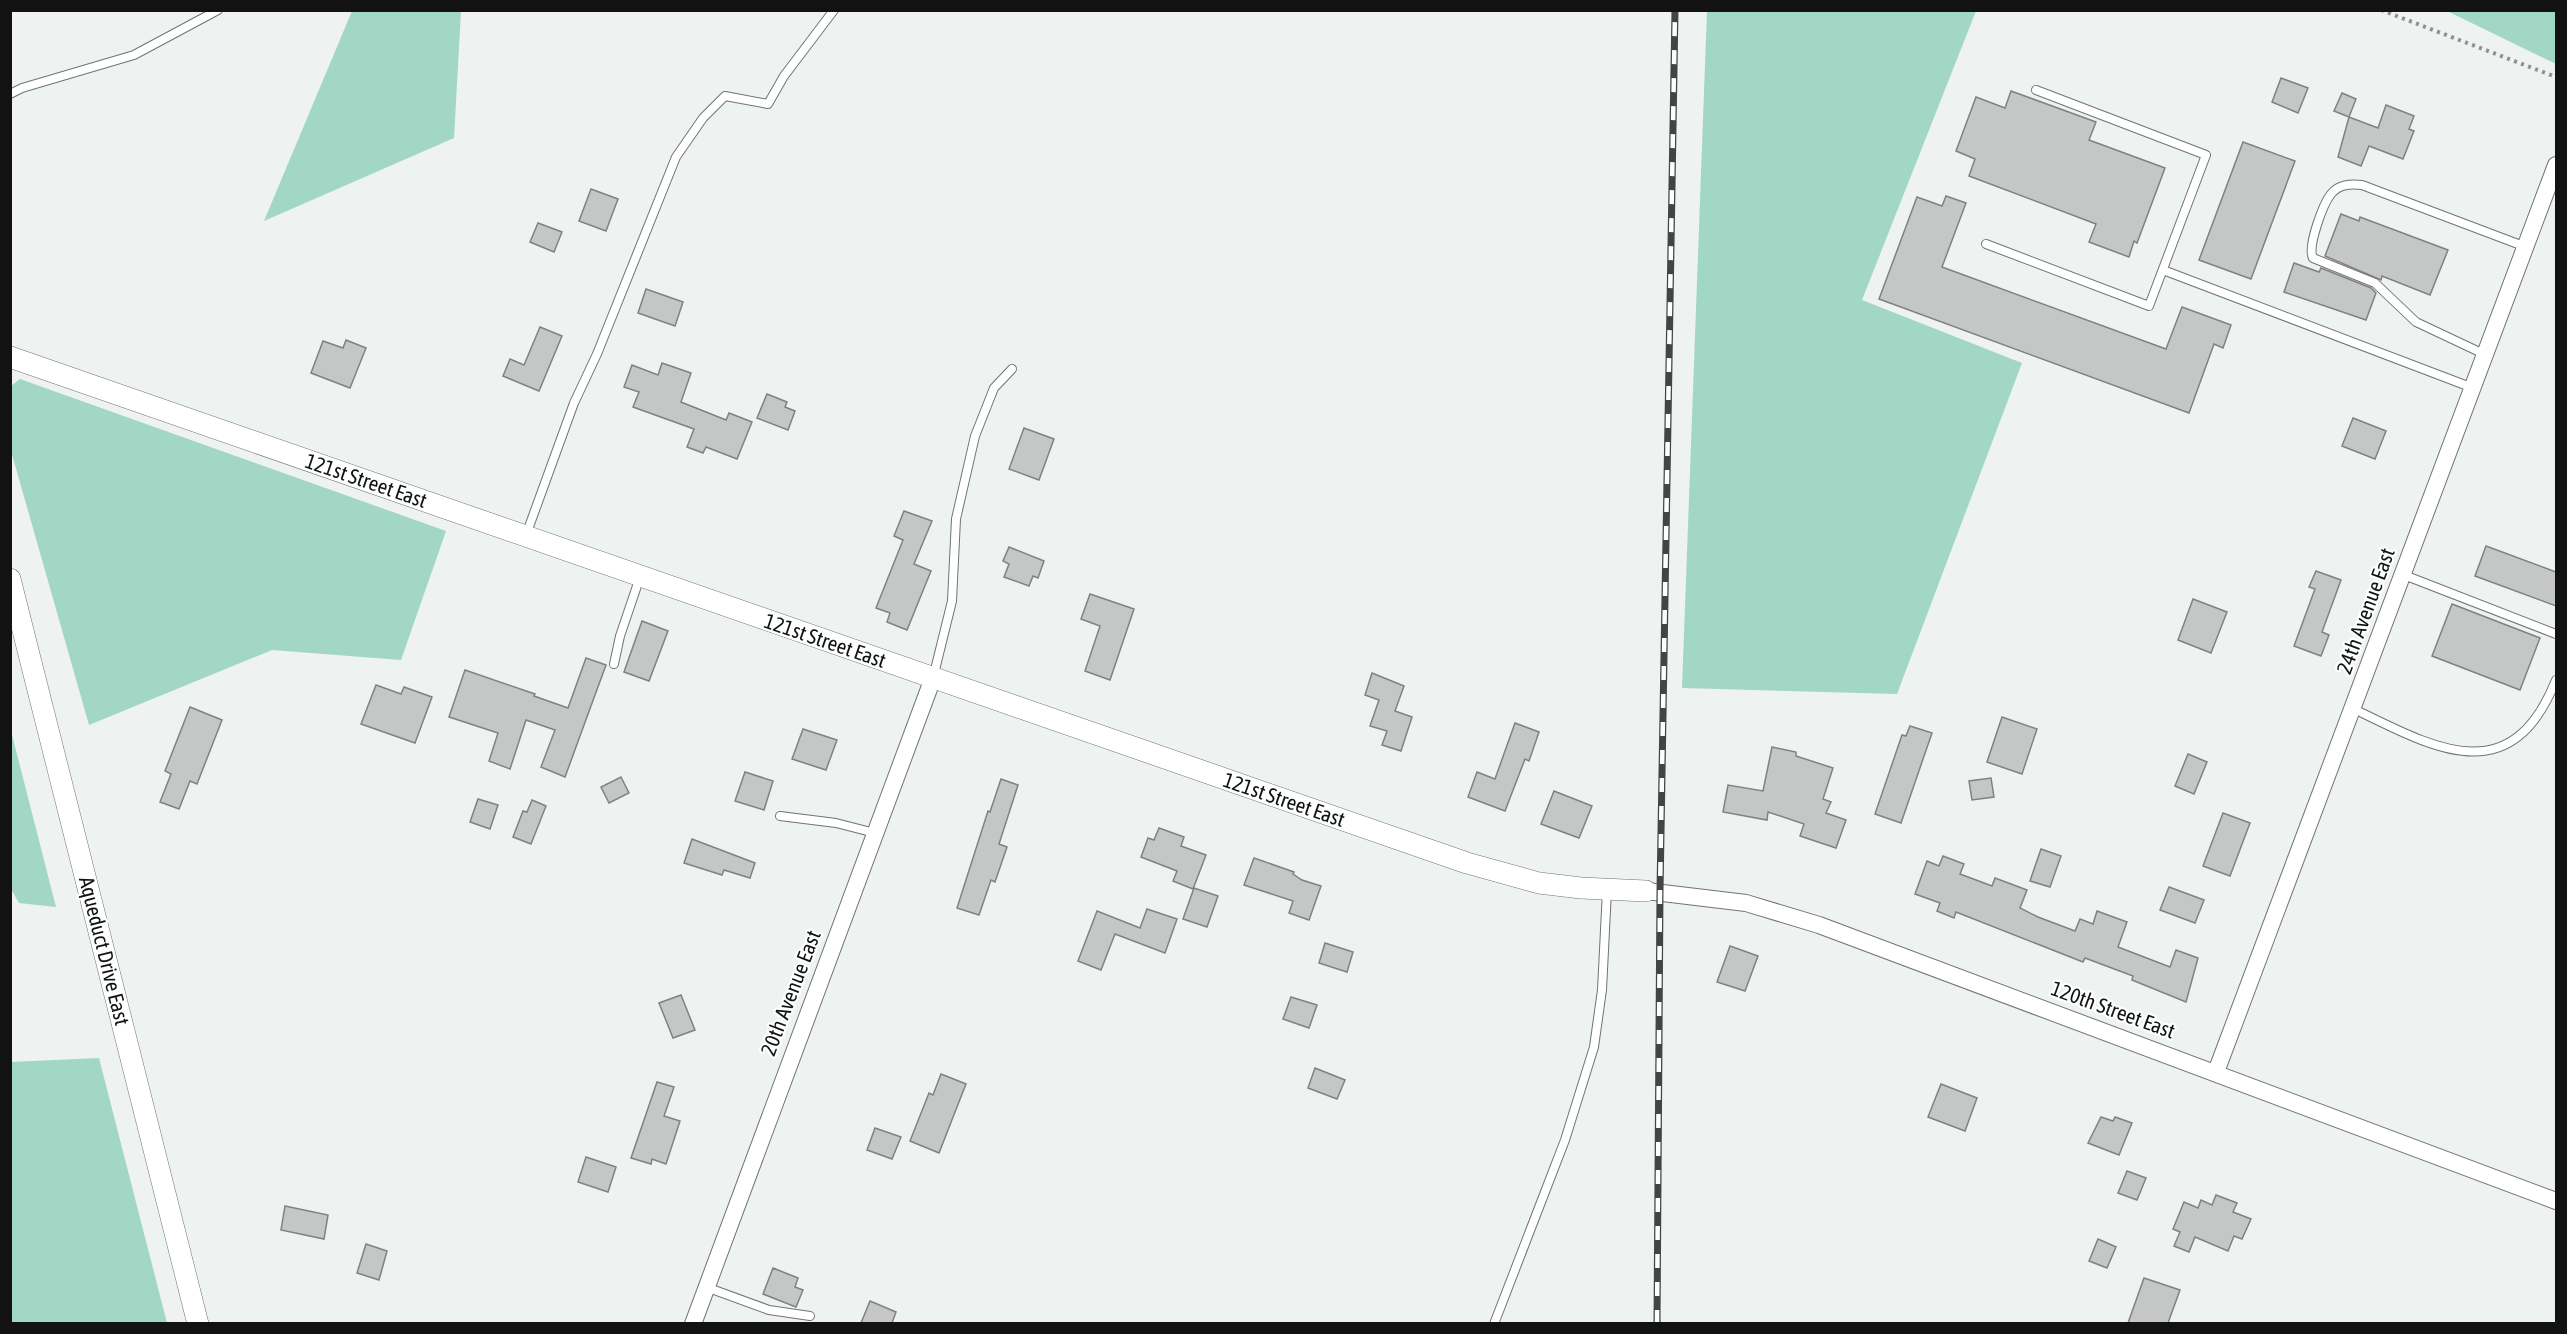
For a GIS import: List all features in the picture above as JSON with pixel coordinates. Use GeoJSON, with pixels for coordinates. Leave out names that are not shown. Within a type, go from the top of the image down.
{"type":"FeatureCollection","features":[{"type":"Feature","properties":{"kind":"street","name":"24th Avenue East"},"geometry":{"type":"LineString","coordinates":[[2216,1072],[2354,709],[2556,165]]}},
{"type":"Feature","properties":{"kind":"street","name":"121st Street East"},"geometry":{"type":"LineString","coordinates":[[10,357],[1467,863],[1539,883],[1646,891]]}},
{"type":"Feature","properties":{"kind":"street","name":"Aqueduct Drive East"},"geometry":{"type":"LineString","coordinates":[[10,579],[198,1323]]}},
{"type":"Feature","properties":{"kind":"street","name":"20th Avenue East"},"geometry":{"type":"LineString","coordinates":[[693,1323],[933,678]]}},
{"type":"Feature","properties":{"kind":"street","name":"120th Street East"},"geometry":{"type":"LineString","coordinates":[[1646,891],[1746,903],[1819,925],[2216,1072],[2556,1202]]}},
{"type":"Feature","properties":{"kind":"lane"},"geometry":{"type":"LineString","coordinates":[[10,94],[22,88],[134,55],[218,10]]}},
{"type":"Feature","properties":{"kind":"lane"},"geometry":{"type":"LineString","coordinates":[[525,537],[574,403],[597,354],[676,157],[703,118],[725,96],[768,104],[784,76],[834,10]]}},
{"type":"Feature","properties":{"kind":"lane"},"geometry":{"type":"LineString","coordinates":[[1986,244],[2149,306],[2206,155],[2036,90]]}},
{"type":"Feature","properties":{"kind":"lane"},"geometry":{"type":"LineString","coordinates":[[2486,355],[2416,322],[2375,283],[2313,258],[2311,244],[2318,225],[2331,194],[2343,185],[2362,185],[2526,247]]}},
{"type":"Feature","properties":{"kind":"lane"},"geometry":{"type":"LineString","coordinates":[[2163,270],[2474,388]]}},
{"type":"Feature","properties":{"kind":"lane"},"geometry":{"type":"LineString","coordinates":[[933,678],[952,601],[956,519],[975,436],[994,388],[1012,369]]}},
{"type":"Feature","properties":{"kind":"lane"},"geometry":{"type":"LineString","coordinates":[[2404,575],[2556,634]]}},
{"type":"Feature","properties":{"kind":"lane"},"geometry":{"type":"LineString","coordinates":[[614,664],[620,636],[640,577]]}},
{"type":"Feature","properties":{"kind":"lane"},"geometry":{"type":"LineString","coordinates":[[2354,709],[2404,733],[2446,748],[2470,751],[2494,750],[2513,743],[2528,728],[2549,699],[2556,680]]}},
{"type":"Feature","properties":{"kind":"lane"},"geometry":{"type":"LineString","coordinates":[[780,816],[836,823],[875,833]]}},
{"type":"Feature","properties":{"kind":"lane"},"geometry":{"type":"LineString","coordinates":[[1494,1323],[1565,1140],[1594,1047],[1602,990],[1607,889]]}},
{"type":"Feature","properties":{"kind":"lane"},"geometry":{"type":"LineString","coordinates":[[706,1287],[769,1310],[810,1316]]}},
{"type":"Feature","properties":{"kind":"path"},"geometry":{"type":"LineString","coordinates":[[2382,10],[2556,77]]}},
{"type":"Feature","properties":{"kind":"green space"},"geometry":{"type":"Polygon","coordinates":[[[352,11],[461,11],[454,138],[264,221],[352,11]]]}},
{"type":"Feature","properties":{"kind":"green space"},"geometry":{"type":"Polygon","coordinates":[[[1707,11],[1976,11],[1862,300],[2022,363],[1897,694],[1682,688],[1707,11]]]}},
{"type":"Feature","properties":{"kind":"green space"},"geometry":{"type":"Polygon","coordinates":[[[2447,11],[2556,11],[2556,64],[2447,11]]]}},
{"type":"Feature","properties":{"kind":"green space"},"geometry":{"type":"Polygon","coordinates":[[[20,379],[446,531],[401,660],[272,650],[89,725],[11,451],[11,386],[20,379]]]}},
{"type":"Feature","properties":{"kind":"green space"},"geometry":{"type":"Polygon","coordinates":[[[10,731],[56,907],[19,903],[11,889],[10,731]]]}},
{"type":"Feature","properties":{"kind":"green space"},"geometry":{"type":"Polygon","coordinates":[[[99,1058],[167,1323],[11,1323],[11,1062],[99,1058]]]}},
{"type":"Feature","properties":{"kind":"building"},"geometry":{"type":"Polygon","coordinates":[[[2281,78],[2308,88],[2298,113],[2272,102],[2281,78]]]}},
{"type":"Feature","properties":{"kind":"building"},"geometry":{"type":"Polygon","coordinates":[[[2011,91],[2096,122],[2089,140],[2165,168],[2137,243],[2134,241],[2129,257],[2089,242],[2096,224],[1969,176],[1975,159],[1956,151],[1976,97],[2005,108],[2011,91]]]}},
{"type":"Feature","properties":{"kind":"building"},"geometry":{"type":"Polygon","coordinates":[[[2342,93],[2356,99],[2349,117],[2334,111],[2342,93]]]}},
{"type":"Feature","properties":{"kind":"building"},"geometry":{"type":"Polygon","coordinates":[[[2386,105],[2414,116],[2409,129],[2414,131],[2403,159],[2369,146],[2361,166],[2338,157],[2349,117],[2378,128],[2386,105]]]}},
{"type":"Feature","properties":{"kind":"building"},"geometry":{"type":"Polygon","coordinates":[[[2243,142],[2295,161],[2251,279],[2199,260],[2243,142]]]}},
{"type":"Feature","properties":{"kind":"building"},"geometry":{"type":"Polygon","coordinates":[[[591,189],[618,199],[606,231],[579,221],[591,189]]]}},
{"type":"Feature","properties":{"kind":"building"},"geometry":{"type":"Polygon","coordinates":[[[1946,196],[1966,203],[1942,267],[2166,349],[2182,307],[2231,325],[2223,348],[2214,344],[2189,413],[1879,299],[1917,197],[1942,206],[1946,196]]]}},
{"type":"Feature","properties":{"kind":"building"},"geometry":{"type":"Polygon","coordinates":[[[2341,214],[2359,221],[2360,217],[2448,250],[2430,295],[2382,276],[2381,280],[2325,256],[2341,214]]]}},
{"type":"Feature","properties":{"kind":"building"},"geometry":{"type":"Polygon","coordinates":[[[538,223],[562,232],[554,252],[530,242],[538,223]]]}},
{"type":"Feature","properties":{"kind":"building"},"geometry":{"type":"Polygon","coordinates":[[[2294,263],[2319,272],[2321,268],[2371,288],[2376,293],[2366,320],[2284,292],[2294,263]]]}},
{"type":"Feature","properties":{"kind":"building"},"geometry":{"type":"Polygon","coordinates":[[[646,289],[683,302],[675,326],[638,313],[646,289]]]}},
{"type":"Feature","properties":{"kind":"building"},"geometry":{"type":"Polygon","coordinates":[[[540,327],[562,336],[539,391],[503,376],[510,359],[524,365],[540,327]]]}},
{"type":"Feature","properties":{"kind":"building"},"geometry":{"type":"Polygon","coordinates":[[[346,340],[366,348],[350,388],[311,373],[323,341],[343,348],[346,340]]]}},
{"type":"Feature","properties":{"kind":"building"},"geometry":{"type":"Polygon","coordinates":[[[662,363],[691,373],[681,402],[726,420],[729,413],[752,422],[737,459],[706,447],[703,453],[687,447],[694,429],[633,407],[639,392],[624,387],[632,365],[658,375],[662,363]]]}},
{"type":"Feature","properties":{"kind":"building"},"geometry":{"type":"Polygon","coordinates":[[[767,394],[787,402],[785,407],[795,411],[788,430],[757,418],[767,394]]]}},
{"type":"Feature","properties":{"kind":"building"},"geometry":{"type":"Polygon","coordinates":[[[2353,418],[2386,431],[2375,459],[2342,446],[2353,418]]]}},
{"type":"Feature","properties":{"kind":"building"},"geometry":{"type":"Polygon","coordinates":[[[1024,428],[1054,439],[1039,480],[1009,469],[1024,428]]]}},
{"type":"Feature","properties":{"kind":"building"},"geometry":{"type":"Polygon","coordinates":[[[904,511],[932,521],[914,564],[931,571],[907,630],[887,622],[890,613],[876,608],[903,540],[894,536],[904,511]]]}},
{"type":"Feature","properties":{"kind":"building"},"geometry":{"type":"Polygon","coordinates":[[[2486,546],[2556,572],[2556,606],[2475,576],[2486,546]]]}},
{"type":"Feature","properties":{"kind":"building"},"geometry":{"type":"Polygon","coordinates":[[[1009,547],[1044,561],[1038,578],[1033,576],[1029,586],[1004,577],[1009,564],[1003,561],[1009,547]]]}},
{"type":"Feature","properties":{"kind":"building"},"geometry":{"type":"Polygon","coordinates":[[[2316,571],[2341,580],[2322,632],[2329,635],[2321,656],[2294,646],[2315,589],[2309,587],[2316,571]]]}},
{"type":"Feature","properties":{"kind":"building"},"geometry":{"type":"Polygon","coordinates":[[[1090,594],[1134,609],[1110,680],[1085,671],[1100,626],[1081,619],[1090,594]]]}},
{"type":"Feature","properties":{"kind":"building"},"geometry":{"type":"Polygon","coordinates":[[[2193,599],[2227,612],[2211,653],[2178,640],[2193,599]]]}},
{"type":"Feature","properties":{"kind":"building"},"geometry":{"type":"Polygon","coordinates":[[[2452,604],[2540,638],[2520,690],[2432,656],[2452,604]]]}},
{"type":"Feature","properties":{"kind":"building"},"geometry":{"type":"Polygon","coordinates":[[[642,621],[668,631],[649,681],[624,672],[642,621]]]}},
{"type":"Feature","properties":{"kind":"building"},"geometry":{"type":"Polygon","coordinates":[[[586,658],[606,665],[565,777],[541,767],[555,730],[526,720],[510,769],[489,761],[498,733],[449,717],[465,670],[568,708],[586,658]]]}},
{"type":"Feature","properties":{"kind":"building"},"geometry":{"type":"Polygon","coordinates":[[[1372,673],[1404,686],[1395,711],[1412,717],[1401,751],[1382,745],[1387,731],[1370,726],[1379,700],[1365,695],[1372,673]]]}},
{"type":"Feature","properties":{"kind":"building"},"geometry":{"type":"Polygon","coordinates":[[[376,685],[401,694],[404,687],[432,697],[415,743],[361,724],[376,685]]]}},
{"type":"Feature","properties":{"kind":"building"},"geometry":{"type":"Polygon","coordinates":[[[190,707],[222,720],[197,784],[190,781],[179,809],[160,802],[171,774],[165,771],[190,707]]]}},
{"type":"Feature","properties":{"kind":"building"},"geometry":{"type":"Polygon","coordinates":[[[2002,717],[2037,729],[2022,774],[1987,762],[2002,717]]]}},
{"type":"Feature","properties":{"kind":"building"},"geometry":{"type":"Polygon","coordinates":[[[1515,723],[1539,732],[1529,761],[1525,759],[1505,811],[1468,797],[1477,772],[1495,779],[1515,723]]]}},
{"type":"Feature","properties":{"kind":"building"},"geometry":{"type":"Polygon","coordinates":[[[1910,726],[1932,733],[1901,823],[1875,814],[1902,735],[1906,736],[1910,726]]]}},
{"type":"Feature","properties":{"kind":"building"},"geometry":{"type":"Polygon","coordinates":[[[803,729],[837,740],[826,770],[792,759],[803,729]]]}},
{"type":"Feature","properties":{"kind":"building"},"geometry":{"type":"Polygon","coordinates":[[[1772,747],[1796,752],[1796,756],[1833,768],[1823,799],[1831,802],[1826,813],[1846,820],[1836,848],[1800,836],[1804,824],[1768,812],[1767,820],[1723,812],[1728,785],[1763,791],[1772,747]]]}},
{"type":"Feature","properties":{"kind":"building"},"geometry":{"type":"Polygon","coordinates":[[[2188,754],[2207,762],[2194,794],[2175,786],[2188,754]]]}},
{"type":"Feature","properties":{"kind":"building"},"geometry":{"type":"Polygon","coordinates":[[[745,772],[773,781],[764,810],[735,801],[745,772]]]}},
{"type":"Feature","properties":{"kind":"building"},"geometry":{"type":"Polygon","coordinates":[[[621,777],[629,793],[609,803],[601,787],[621,777]]]}},
{"type":"Feature","properties":{"kind":"building"},"geometry":{"type":"Polygon","coordinates":[[[1991,778],[1994,797],[1972,800],[1969,781],[1991,778]]]}},
{"type":"Feature","properties":{"kind":"building"},"geometry":{"type":"Polygon","coordinates":[[[1001,779],[1018,785],[999,844],[1007,847],[995,882],[991,880],[979,915],[957,908],[988,811],[990,812],[1001,779]]]}},
{"type":"Feature","properties":{"kind":"building"},"geometry":{"type":"Polygon","coordinates":[[[1554,791],[1592,806],[1579,838],[1541,824],[1554,791]]]}},
{"type":"Feature","properties":{"kind":"building"},"geometry":{"type":"Polygon","coordinates":[[[478,799],[498,805],[490,829],[470,822],[478,799]]]}},
{"type":"Feature","properties":{"kind":"building"},"geometry":{"type":"Polygon","coordinates":[[[532,800],[546,806],[531,844],[513,837],[523,811],[527,812],[532,800]]]}},
{"type":"Feature","properties":{"kind":"building"},"geometry":{"type":"Polygon","coordinates":[[[2223,813],[2250,823],[2230,876],[2203,866],[2223,813]]]}},
{"type":"Feature","properties":{"kind":"building"},"geometry":{"type":"Polygon","coordinates":[[[1159,828],[1184,837],[1181,846],[1206,855],[1193,889],[1173,881],[1177,871],[1141,857],[1148,838],[1154,840],[1159,828]]]}},
{"type":"Feature","properties":{"kind":"building"},"geometry":{"type":"Polygon","coordinates":[[[692,839],[755,863],[750,878],[724,870],[722,875],[684,863],[692,839]]]}},
{"type":"Feature","properties":{"kind":"building"},"geometry":{"type":"Polygon","coordinates":[[[2041,849],[2061,856],[2050,887],[2030,881],[2041,849]]]}},
{"type":"Feature","properties":{"kind":"building"},"geometry":{"type":"Polygon","coordinates":[[[1943,856],[1964,864],[1960,874],[1992,886],[1995,878],[2027,890],[2020,908],[2038,917],[2075,931],[2080,919],[2093,924],[2097,911],[2127,922],[2118,947],[2170,967],[2176,950],[2198,958],[2186,1002],[2132,980],[2133,976],[2085,958],[2083,962],[1956,912],[1954,918],[1937,911],[1940,903],[1915,894],[1927,861],[1939,866],[1943,856]]]}},
{"type":"Feature","properties":{"kind":"building"},"geometry":{"type":"Polygon","coordinates":[[[1254,858],[1294,872],[1293,874],[1302,880],[1321,886],[1309,920],[1289,913],[1293,901],[1244,885],[1254,858]]]}},
{"type":"Feature","properties":{"kind":"building"},"geometry":{"type":"Polygon","coordinates":[[[2169,887],[2204,900],[2195,923],[2160,910],[2169,887]]]}},
{"type":"Feature","properties":{"kind":"building"},"geometry":{"type":"Polygon","coordinates":[[[1194,888],[1218,896],[1207,927],[1183,919],[1194,888]]]}},
{"type":"Feature","properties":{"kind":"building"},"geometry":{"type":"Polygon","coordinates":[[[1147,909],[1177,919],[1165,953],[1115,934],[1101,970],[1078,961],[1097,911],[1140,928],[1147,909]]]}},
{"type":"Feature","properties":{"kind":"building"},"geometry":{"type":"Polygon","coordinates":[[[1325,943],[1353,952],[1347,972],[1319,963],[1325,943]]]}},
{"type":"Feature","properties":{"kind":"building"},"geometry":{"type":"Polygon","coordinates":[[[1730,946],[1758,956],[1745,991],[1717,982],[1730,946]]]}},
{"type":"Feature","properties":{"kind":"building"},"geometry":{"type":"Polygon","coordinates":[[[681,995],[695,1030],[673,1038],[659,1003],[681,995]]]}},
{"type":"Feature","properties":{"kind":"building"},"geometry":{"type":"Polygon","coordinates":[[[1291,997],[1317,1005],[1309,1028],[1283,1019],[1291,997]]]}},
{"type":"Feature","properties":{"kind":"building"},"geometry":{"type":"Polygon","coordinates":[[[1315,1068],[1345,1080],[1337,1099],[1308,1088],[1315,1068]]]}},
{"type":"Feature","properties":{"kind":"building"},"geometry":{"type":"Polygon","coordinates":[[[941,1074],[966,1084],[939,1153],[910,1141],[929,1093],[933,1095],[941,1074]]]}},
{"type":"Feature","properties":{"kind":"building"},"geometry":{"type":"Polygon","coordinates":[[[657,1082],[674,1087],[664,1116],[680,1121],[666,1164],[652,1159],[651,1164],[631,1158],[657,1082]]]}},
{"type":"Feature","properties":{"kind":"building"},"geometry":{"type":"Polygon","coordinates":[[[1941,1084],[1977,1098],[1965,1131],[1928,1117],[1941,1084]]]}},
{"type":"Feature","properties":{"kind":"building"},"geometry":{"type":"Polygon","coordinates":[[[2101,1117],[2113,1121],[2115,1117],[2132,1123],[2119,1155],[2088,1143],[2101,1117]]]}},
{"type":"Feature","properties":{"kind":"building"},"geometry":{"type":"Polygon","coordinates":[[[875,1128],[901,1137],[892,1159],[867,1150],[875,1128]]]}},
{"type":"Feature","properties":{"kind":"building"},"geometry":{"type":"Polygon","coordinates":[[[586,1157],[616,1167],[608,1192],[578,1182],[586,1157]]]}},
{"type":"Feature","properties":{"kind":"building"},"geometry":{"type":"Polygon","coordinates":[[[2127,1171],[2146,1178],[2137,1200],[2118,1193],[2127,1171]]]}},
{"type":"Feature","properties":{"kind":"building"},"geometry":{"type":"Polygon","coordinates":[[[2216,1195],[2237,1203],[2233,1212],[2251,1219],[2242,1239],[2234,1236],[2228,1251],[2195,1237],[2189,1252],[2174,1246],[2180,1232],[2173,1229],[2184,1202],[2198,1208],[2201,1200],[2212,1205],[2216,1195]]]}},
{"type":"Feature","properties":{"kind":"building"},"geometry":{"type":"Polygon","coordinates":[[[285,1206],[328,1215],[324,1239],[281,1230],[285,1206]]]}},
{"type":"Feature","properties":{"kind":"building"},"geometry":{"type":"Polygon","coordinates":[[[2098,1239],[2116,1247],[2107,1268],[2089,1261],[2098,1239]]]}},
{"type":"Feature","properties":{"kind":"building"},"geometry":{"type":"Polygon","coordinates":[[[366,1244],[387,1251],[379,1280],[357,1273],[366,1244]]]}},
{"type":"Feature","properties":{"kind":"building"},"geometry":{"type":"Polygon","coordinates":[[[773,1268],[798,1278],[795,1287],[803,1290],[796,1307],[763,1294],[773,1268]]]}},
{"type":"Feature","properties":{"kind":"building"},"geometry":{"type":"Polygon","coordinates":[[[2144,1278],[2180,1290],[2168,1323],[2128,1323],[2144,1278]]]}},
{"type":"Feature","properties":{"kind":"building"},"geometry":{"type":"Polygon","coordinates":[[[870,1301],[896,1312],[892,1323],[861,1323],[870,1301]]]}},
{"type":"Feature","properties":{"kind":"railway"},"geometry":{"type":"LineString","coordinates":[[1657,1324],[1660,891],[1675,10]]}}]}
